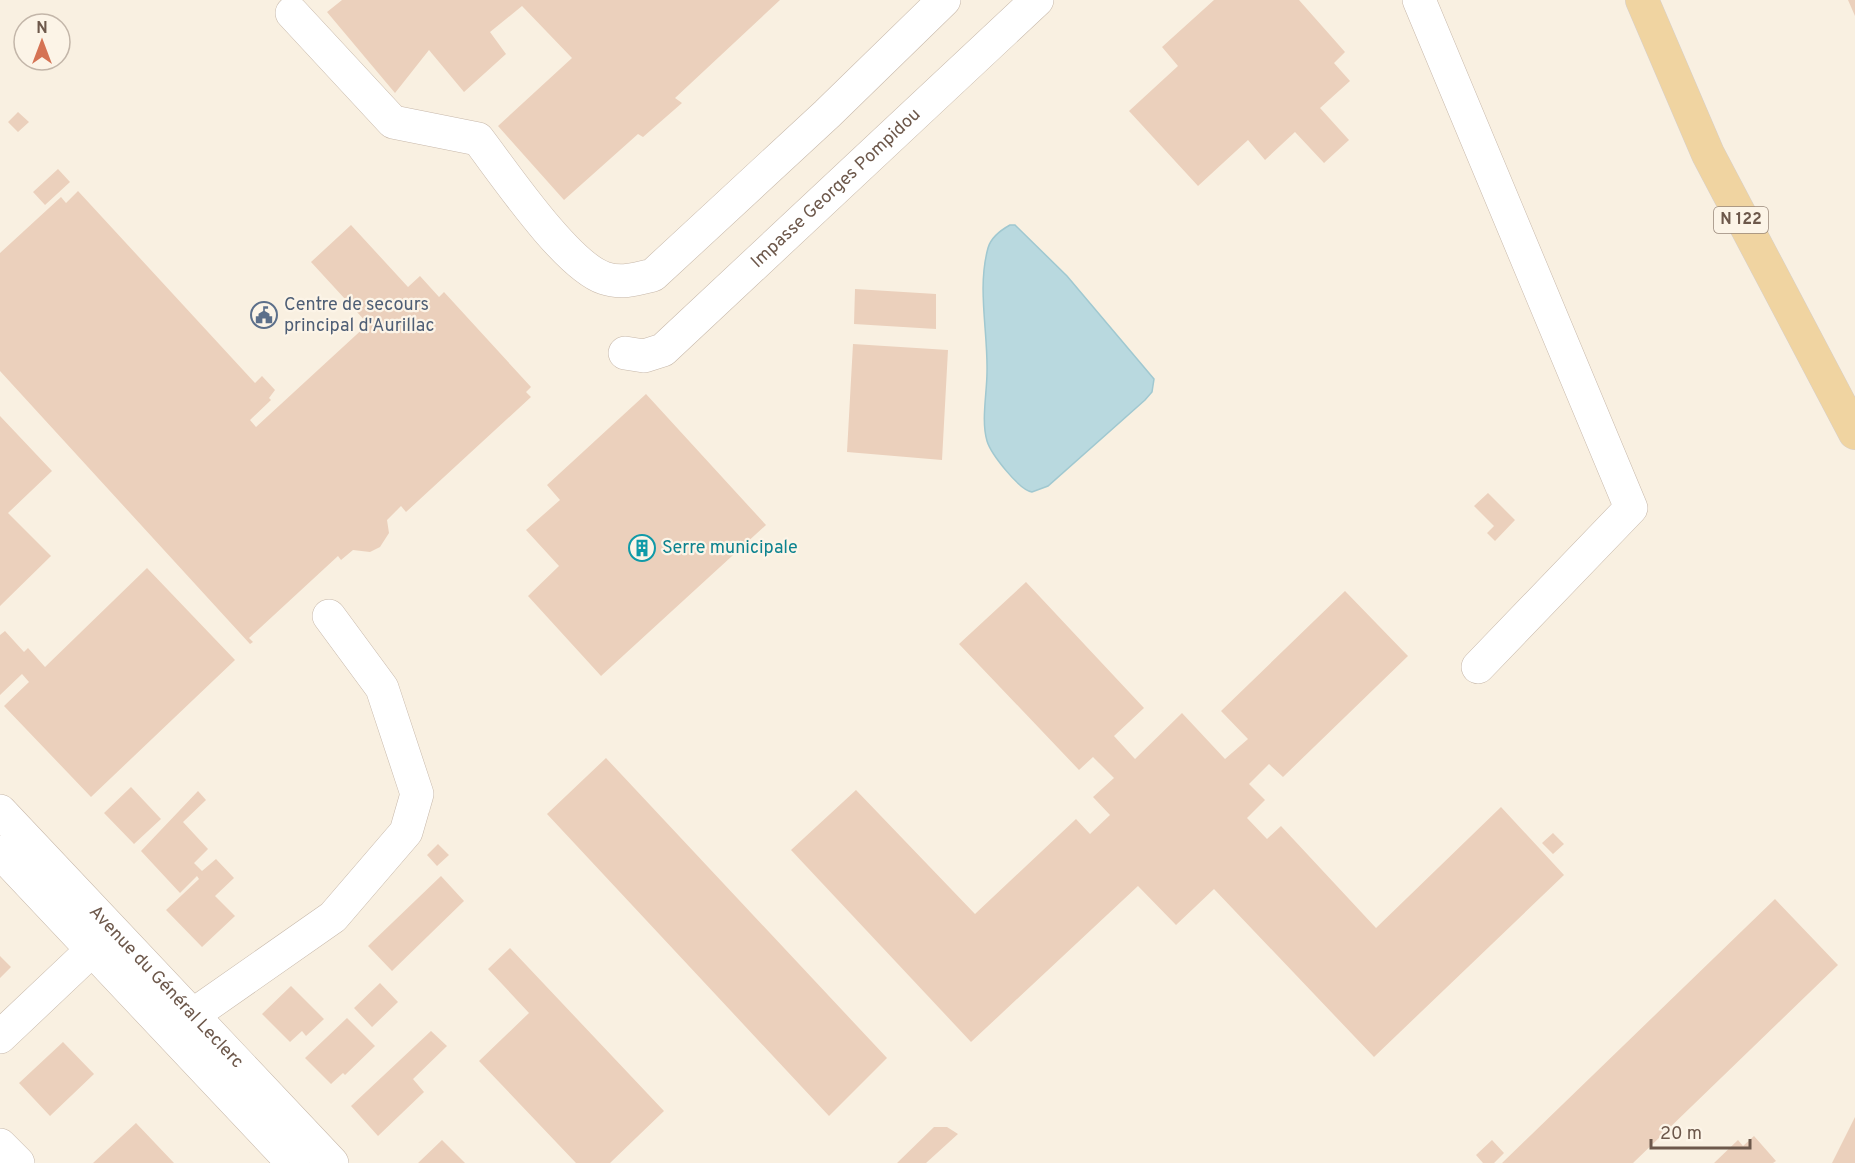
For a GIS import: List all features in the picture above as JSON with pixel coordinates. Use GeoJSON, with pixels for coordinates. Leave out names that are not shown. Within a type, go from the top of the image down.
{"type":"FeatureCollection","features":[{"type":"Feature","properties":{"kind":"main road","name":"N 122"},"geometry":{"type":"LineString","coordinates":[[1642,0],[1713,164],[1855,433]]}},
{"type":"Feature","properties":{"kind":"street"},"geometry":{"type":"LineString","coordinates":[[292,14],[393,122],[478,139],[566,251],[586,268],[604,278],[631,281],[654,275],[827,114],[944,0]]}},
{"type":"Feature","properties":{"kind":"street","name":"Impasse Georges Pompidou"},"geometry":{"type":"LineString","coordinates":[[625,353],[644,356],[663,350],[1037,0]]}},
{"type":"Feature","properties":{"kind":"street"},"geometry":{"type":"LineString","coordinates":[[1419,0],[1631,508],[1478,667]]}},
{"type":"Feature","properties":{"kind":"street"},"geometry":{"type":"LineString","coordinates":[[193,1016],[333,917],[406,832],[417,794],[382,688],[329,616]]}},
{"type":"Feature","properties":{"kind":"street","name":"Avenue du Général Leclerc"},"geometry":{"type":"LineString","coordinates":[[0,811],[332,1163]]}},
{"type":"Feature","properties":{"kind":"street","name":"Avenue du Général Leclerc"},"geometry":{"type":"LineString","coordinates":[[0,852],[293,1163]]}},
{"type":"Feature","properties":{"kind":"street"},"geometry":{"type":"LineString","coordinates":[[0,1037],[93,949]]}},
{"type":"Feature","properties":{"kind":"street"},"geometry":{"type":"LineString","coordinates":[[0,1145],[18,1163]]}},
{"type":"Feature","properties":{"kind":"water"},"geometry":{"type":"Polygon","coordinates":[[[1010,225],[1015,225],[1067,276],[1154,379],[1152,392],[1145,400],[1048,486],[1032,492],[1020,485],[1000,462],[987,441],[984,425],[987,357],[983,278],[991,240],[1010,225]]]}},
{"type":"Feature","properties":{"kind":"building"},"geometry":{"type":"Polygon","coordinates":[[[342,0],[780,0],[675,98],[682,103],[643,137],[638,134],[564,200],[498,126],[572,58],[522,6],[490,32],[506,54],[464,92],[429,50],[395,93],[327,12],[342,0]]]}},
{"type":"Feature","properties":{"kind":"building"},"geometry":{"type":"Polygon","coordinates":[[[1214,0],[1299,0],[1345,52],[1334,63],[1350,81],[1320,108],[1349,140],[1324,163],[1295,132],[1265,160],[1248,140],[1198,186],[1129,111],[1178,66],[1162,47],[1214,0]]]}},
{"type":"Feature","properties":{"kind":"building"},"geometry":{"type":"Polygon","coordinates":[[[1848,0],[1855,0],[1855,16],[1848,0]]]}},
{"type":"Feature","properties":{"kind":"building"},"geometry":{"type":"Polygon","coordinates":[[[18,112],[29,122],[18,132],[8,122],[18,112]]]}},
{"type":"Feature","properties":{"kind":"building"},"geometry":{"type":"Polygon","coordinates":[[[58,169],[70,182],[45,205],[33,192],[58,169]]]}},
{"type":"Feature","properties":{"kind":"building"},"geometry":{"type":"Polygon","coordinates":[[[78,191],[255,383],[262,376],[275,390],[269,398],[271,400],[250,420],[256,427],[368,324],[311,262],[351,225],[408,287],[420,276],[439,297],[444,292],[531,387],[526,392],[531,397],[406,512],[401,506],[387,520],[389,533],[380,547],[370,552],[353,550],[341,560],[338,556],[249,638],[253,642],[250,644],[0,371],[0,253],[61,197],[66,203],[78,191]]]}},
{"type":"Feature","properties":{"kind":"building"},"geometry":{"type":"Polygon","coordinates":[[[855,289],[936,294],[936,329],[854,324],[855,289]]]}},
{"type":"Feature","properties":{"kind":"building"},"geometry":{"type":"Polygon","coordinates":[[[853,344],[948,350],[942,460],[847,452],[853,344]]]}},
{"type":"Feature","properties":{"kind":"building","name":"Serre municipale"},"geometry":{"type":"Polygon","coordinates":[[[646,394],[766,525],[601,676],[528,596],[559,566],[526,530],[560,500],[547,485],[646,394]]]}},
{"type":"Feature","properties":{"kind":"building"},"geometry":{"type":"Polygon","coordinates":[[[0,416],[52,471],[8,513],[51,556],[0,606],[0,416]]]}},
{"type":"Feature","properties":{"kind":"building"},"geometry":{"type":"Polygon","coordinates":[[[1488,493],[1515,520],[1495,541],[1487,533],[1494,526],[1474,506],[1488,493]]]}},
{"type":"Feature","properties":{"kind":"building"},"geometry":{"type":"Polygon","coordinates":[[[147,568],[235,660],[91,797],[4,706],[29,682],[22,674],[0,695],[0,635],[5,631],[24,652],[28,648],[45,667],[147,568]]]}},
{"type":"Feature","properties":{"kind":"building"},"geometry":{"type":"Polygon","coordinates":[[[1026,582],[1144,708],[1114,736],[1135,759],[1182,713],[1225,759],[1248,739],[1221,711],[1345,591],[1408,656],[1283,777],[1269,764],[1249,784],[1265,800],[1247,818],[1267,839],[1281,826],[1376,928],[1501,807],[1564,875],[1374,1057],[1214,889],[1176,925],[1138,886],[971,1042],[791,850],[856,790],[975,914],[1076,819],[1090,834],[1110,815],[1093,797],[1114,778],[1093,757],[1079,770],[959,644],[1026,582]]]}},
{"type":"Feature","properties":{"kind":"building"},"geometry":{"type":"Polygon","coordinates":[[[606,758],[887,1058],[829,1116],[547,814],[606,758]]]}},
{"type":"Feature","properties":{"kind":"building"},"geometry":{"type":"Polygon","coordinates":[[[131,787],[161,819],[134,844],[104,813],[131,787]]]}},
{"type":"Feature","properties":{"kind":"building"},"geometry":{"type":"Polygon","coordinates":[[[198,791],[206,800],[183,822],[208,849],[194,863],[202,871],[216,859],[234,878],[215,896],[235,916],[202,947],[166,910],[199,879],[197,876],[180,893],[141,851],[198,791]]]}},
{"type":"Feature","properties":{"kind":"building"},"geometry":{"type":"Polygon","coordinates":[[[1553,833],[1564,844],[1553,854],[1542,843],[1553,833]]]}},
{"type":"Feature","properties":{"kind":"building"},"geometry":{"type":"Polygon","coordinates":[[[438,844],[449,855],[437,866],[427,855],[438,844]]]}},
{"type":"Feature","properties":{"kind":"building"},"geometry":{"type":"Polygon","coordinates":[[[441,876],[464,901],[392,971],[368,946],[441,876]]]}},
{"type":"Feature","properties":{"kind":"building"},"geometry":{"type":"Polygon","coordinates":[[[1775,899],[1838,965],[1633,1163],[1502,1163],[1775,899]]]}},
{"type":"Feature","properties":{"kind":"building"},"geometry":{"type":"Polygon","coordinates":[[[510,948],[664,1111],[610,1163],[576,1163],[479,1061],[529,1013],[488,969],[510,948]]]}},
{"type":"Feature","properties":{"kind":"building"},"geometry":{"type":"Polygon","coordinates":[[[0,956],[11,967],[0,978],[0,956]]]}},
{"type":"Feature","properties":{"kind":"building"},"geometry":{"type":"Polygon","coordinates":[[[380,983],[398,1002],[372,1027],[354,1008],[380,983]]]}},
{"type":"Feature","properties":{"kind":"building"},"geometry":{"type":"Polygon","coordinates":[[[291,986],[324,1019],[306,1036],[302,1031],[290,1042],[262,1014],[291,986]]]}},
{"type":"Feature","properties":{"kind":"building"},"geometry":{"type":"Polygon","coordinates":[[[347,1018],[375,1046],[345,1075],[343,1073],[331,1084],[305,1058],[347,1018]]]}},
{"type":"Feature","properties":{"kind":"building"},"geometry":{"type":"Polygon","coordinates":[[[431,1031],[447,1046],[413,1079],[424,1092],[378,1136],[351,1106],[431,1031]]]}},
{"type":"Feature","properties":{"kind":"building"},"geometry":{"type":"Polygon","coordinates":[[[63,1042],[94,1074],[50,1116],[19,1083],[63,1042]]]}},
{"type":"Feature","properties":{"kind":"building"},"geometry":{"type":"Polygon","coordinates":[[[1855,1117],[1855,1163],[1832,1163],[1855,1117]]]}},
{"type":"Feature","properties":{"kind":"building"},"geometry":{"type":"Polygon","coordinates":[[[136,1123],[174,1163],[93,1163],[136,1123]]]}},
{"type":"Feature","properties":{"kind":"building"},"geometry":{"type":"Polygon","coordinates":[[[934,1127],[947,1127],[958,1134],[926,1163],[897,1163],[934,1127]]]}},
{"type":"Feature","properties":{"kind":"building"},"geometry":{"type":"Polygon","coordinates":[[[1754,1136],[1776,1161],[1773,1163],[1714,1163],[1738,1140],[1743,1146],[1754,1136]]]}},
{"type":"Feature","properties":{"kind":"building"},"geometry":{"type":"Polygon","coordinates":[[[442,1140],[465,1163],[418,1163],[442,1140]]]}},
{"type":"Feature","properties":{"kind":"building"},"geometry":{"type":"Polygon","coordinates":[[[1492,1140],[1504,1153],[1494,1163],[1483,1163],[1476,1155],[1492,1140]]]}},
{"type":"Feature","properties":{"kind":"place","name":"Centre de secours principal d'Aurillac"},"geometry":{"type":"Point","coordinates":[264,315]}},
{"type":"Feature","properties":{"kind":"place","name":"Serre municipale"},"geometry":{"type":"Point","coordinates":[642,548]}}]}
